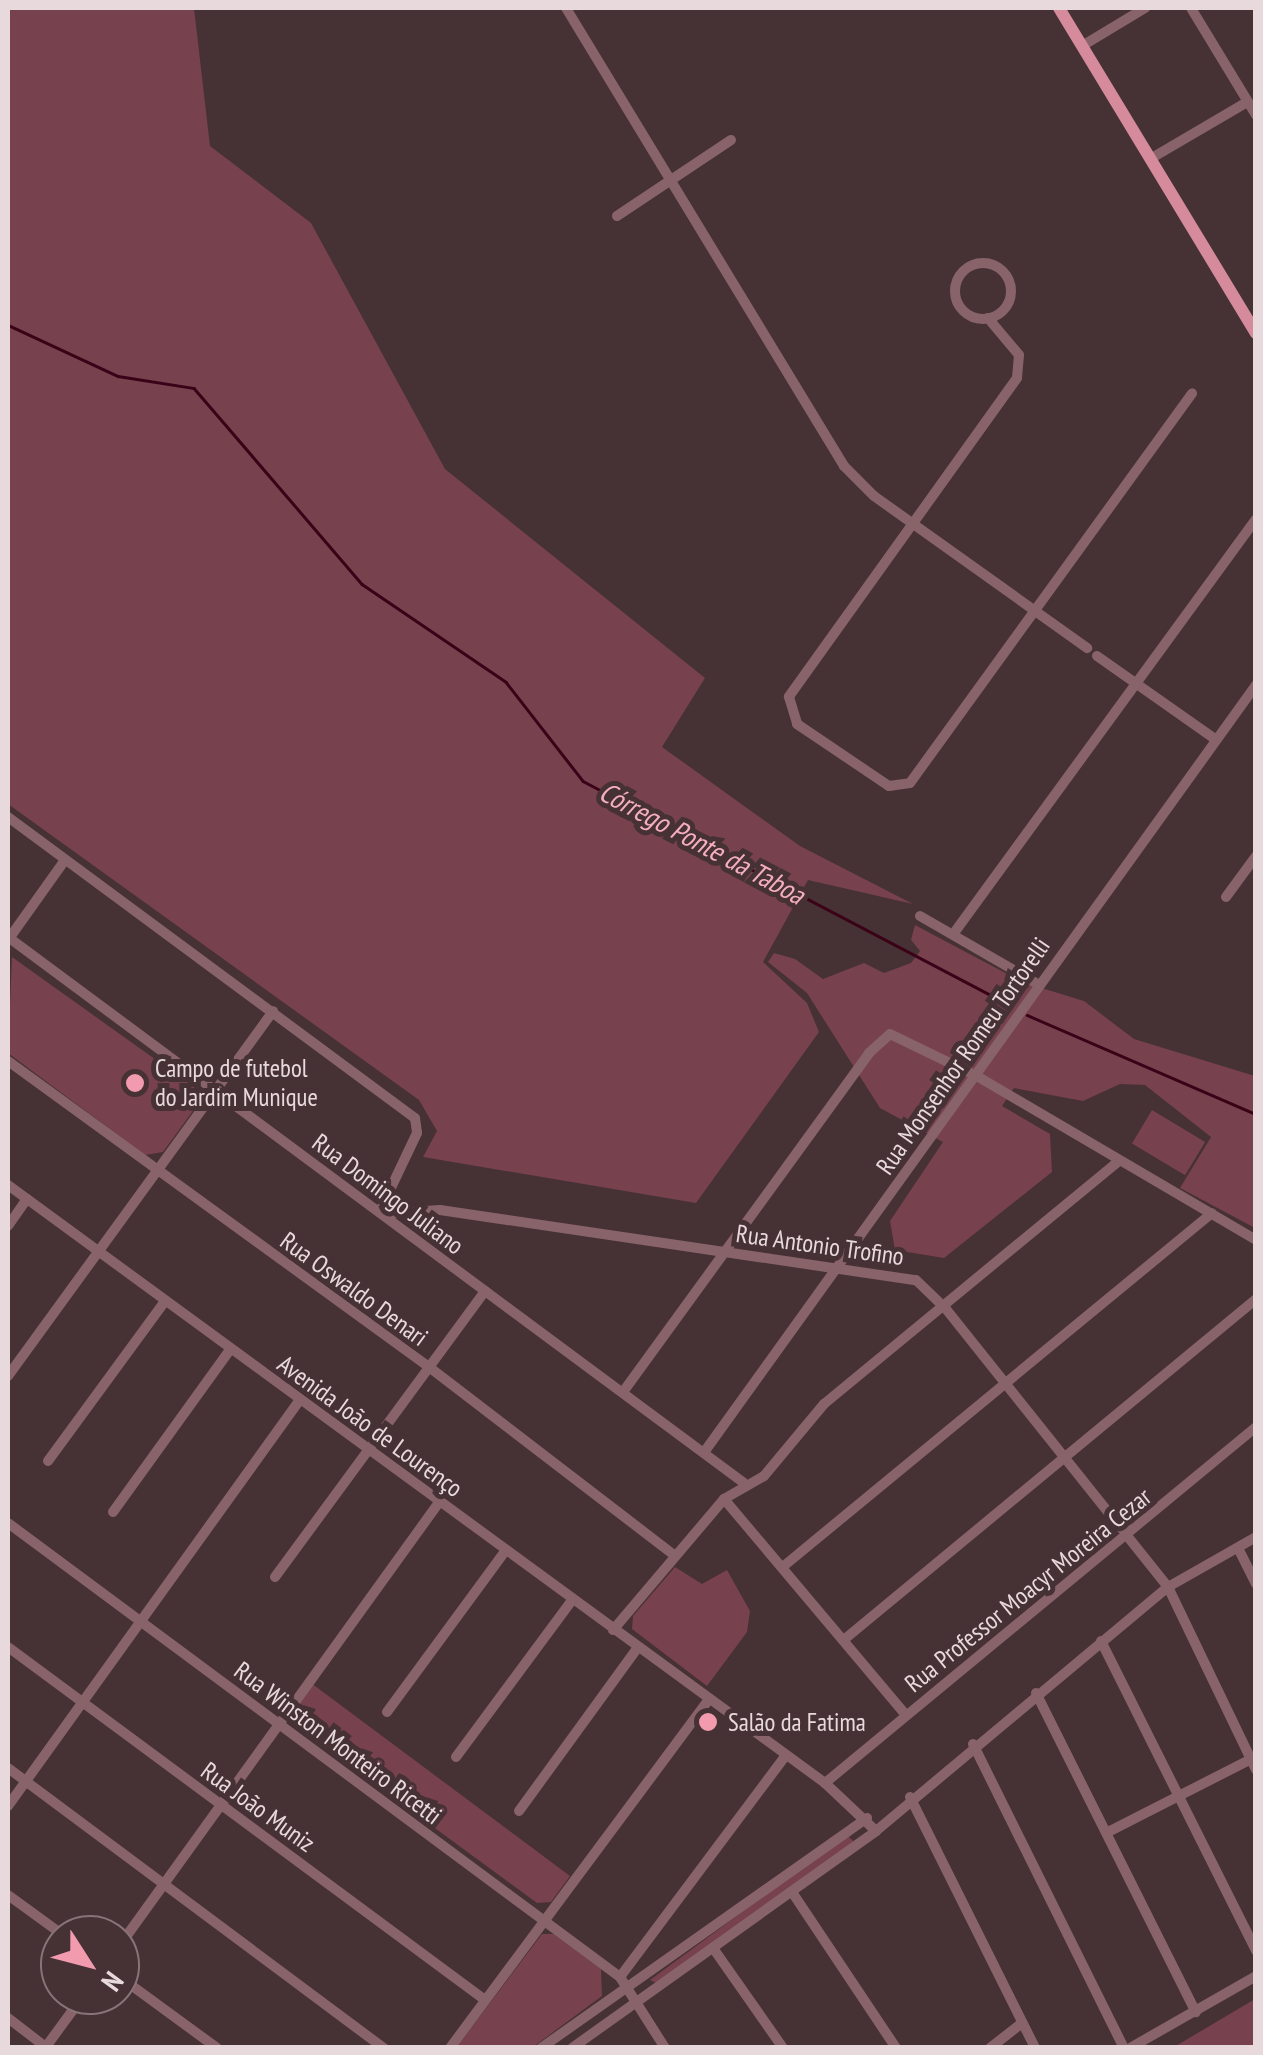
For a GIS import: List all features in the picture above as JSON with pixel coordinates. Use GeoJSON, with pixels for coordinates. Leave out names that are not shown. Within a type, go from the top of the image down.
{"type":"FeatureCollection","features":[{"type":"Feature","properties":{"kind":"main road"},"geometry":{"type":"LineString","coordinates":[[1058,8],[1256,333]]}},
{"type":"Feature","properties":{"kind":"street"},"geometry":{"type":"LineString","coordinates":[[566,8],[834,454],[864,487],[1086,648]]}},
{"type":"Feature","properties":{"kind":"street"},"geometry":{"type":"LineString","coordinates":[[1082,46],[1144,8]]}},
{"type":"Feature","properties":{"kind":"street"},"geometry":{"type":"LineString","coordinates":[[1191,8],[1256,115]]}},
{"type":"Feature","properties":{"kind":"street"},"geometry":{"type":"LineString","coordinates":[[1150,159],[1247,102]]}},
{"type":"Feature","properties":{"kind":"street"},"geometry":{"type":"LineString","coordinates":[[617,216],[731,140]]}},
{"type":"Feature","properties":{"kind":"street"},"geometry":{"type":"LineString","coordinates":[[988,318],[1006,308],[1012,289],[998,266],[978,263],[958,279],[956,299],[969,315],[988,318],[1016,350],[1020,372],[790,692],[788,708],[798,724],[889,786],[906,786],[1192,393]]}},
{"type":"Feature","properties":{"kind":"street"},"geometry":{"type":"LineString","coordinates":[[954,934],[1256,518]]}},
{"type":"Feature","properties":{"kind":"street"},"geometry":{"type":"LineString","coordinates":[[1097,656],[1215,739]]}},
{"type":"Feature","properties":{"kind":"street","name":"Rua Monsenhor Romeu Tortorelli"},"geometry":{"type":"LineString","coordinates":[[705,1451],[1256,684]]}},
{"type":"Feature","properties":{"kind":"street"},"geometry":{"type":"LineString","coordinates":[[8,817],[415,1118],[417,1133],[382,1213]]}},
{"type":"Feature","properties":{"kind":"street"},"geometry":{"type":"LineString","coordinates":[[1226,898],[1256,856]]}},
{"type":"Feature","properties":{"kind":"street"},"geometry":{"type":"LineString","coordinates":[[8,939],[65,860]]}},
{"type":"Feature","properties":{"kind":"street"},"geometry":{"type":"LineString","coordinates":[[920,916],[1038,984]]}},
{"type":"Feature","properties":{"kind":"street","name":"Rua Domingo Juliano"},"geometry":{"type":"LineString","coordinates":[[8,939],[744,1483]]}},
{"type":"Feature","properties":{"kind":"street"},"geometry":{"type":"LineString","coordinates":[[8,1376],[274,1011]]}},
{"type":"Feature","properties":{"kind":"street"},"geometry":{"type":"LineString","coordinates":[[623,1392],[869,1054],[897,1034],[975,1075],[1256,1240]]}},
{"type":"Feature","properties":{"kind":"street","name":"Rua Oswaldo Denari"},"geometry":{"type":"LineString","coordinates":[[8,1061],[429,1368],[674,1555]]}},
{"type":"Feature","properties":{"kind":"street"},"geometry":{"type":"LineString","coordinates":[[613,1630],[724,1499],[744,1483],[764,1476],[824,1404],[946,1308],[1119,1161]]}},
{"type":"Feature","properties":{"kind":"street","name":"Avenida João de Lourenço"},"geometry":{"type":"LineString","coordinates":[[8,1185],[826,1783],[876,1831]]}},
{"type":"Feature","properties":{"kind":"street"},"geometry":{"type":"LineString","coordinates":[[8,1226],[27,1200]]}},
{"type":"Feature","properties":{"kind":"street","name":"Rua Antonio Trofino"},"geometry":{"type":"LineString","coordinates":[[382,1213],[440,1210],[906,1275],[946,1308],[1168,1588],[1254,1762]]}},
{"type":"Feature","properties":{"kind":"street"},"geometry":{"type":"LineString","coordinates":[[784,1565],[1212,1213]]}},
{"type":"Feature","properties":{"kind":"street"},"geometry":{"type":"LineString","coordinates":[[275,1577],[485,1291]]}},
{"type":"Feature","properties":{"kind":"street"},"geometry":{"type":"LineString","coordinates":[[846,1638],[1256,1299]]}},
{"type":"Feature","properties":{"kind":"street"},"geometry":{"type":"LineString","coordinates":[[48,1461],[165,1300]]}},
{"type":"Feature","properties":{"kind":"street"},"geometry":{"type":"LineString","coordinates":[[113,1512],[230,1350]]}},
{"type":"Feature","properties":{"kind":"street"},"geometry":{"type":"LineString","coordinates":[[8,1806],[300,1401]]}},
{"type":"Feature","properties":{"kind":"street","name":"Rua Professor Moacyr Moreira Cezar"},"geometry":{"type":"LineString","coordinates":[[826,1783],[1256,1427]]}},
{"type":"Feature","properties":{"kind":"street"},"geometry":{"type":"LineString","coordinates":[[724,1499],[846,1638],[906,1715]]}},
{"type":"Feature","properties":{"kind":"street"},"geometry":{"type":"LineString","coordinates":[[140,1918],[282,1725],[282,1715],[440,1501]]}},
{"type":"Feature","properties":{"kind":"street","name":"Rua Winston Monteiro Ricetti"},"geometry":{"type":"LineString","coordinates":[[8,1523],[622,1982],[665,2048]]}},
{"type":"Feature","properties":{"kind":"street"},"geometry":{"type":"LineString","coordinates":[[572,2048],[876,1831],[910,1796],[972,1744],[1168,1588],[1256,1537]]}},
{"type":"Feature","properties":{"kind":"street"},"geometry":{"type":"LineString","coordinates":[[1238,1548],[1256,1584]]}},
{"type":"Feature","properties":{"kind":"street"},"geometry":{"type":"LineString","coordinates":[[387,1712],[506,1550]]}},
{"type":"Feature","properties":{"kind":"street"},"geometry":{"type":"LineString","coordinates":[[456,1757],[572,1600]]}},
{"type":"Feature","properties":{"kind":"street"},"geometry":{"type":"LineString","coordinates":[[1101,1642],[1256,1951]]}},
{"type":"Feature","properties":{"kind":"street","name":"Rua João Muniz"},"geometry":{"type":"LineString","coordinates":[[8,1646],[485,2000]]}},
{"type":"Feature","properties":{"kind":"street"},"geometry":{"type":"LineString","coordinates":[[519,1811],[638,1647]]}},
{"type":"Feature","properties":{"kind":"street"},"geometry":{"type":"LineString","coordinates":[[1036,1693],[1110,1832],[1196,2012]]}},
{"type":"Feature","properties":{"kind":"street"},"geometry":{"type":"LineString","coordinates":[[450,2048],[710,1699]]}},
{"type":"Feature","properties":{"kind":"street"},"geometry":{"type":"LineString","coordinates":[[972,1744],[1127,2048],[1256,1976]]}},
{"type":"Feature","properties":{"kind":"street"},"geometry":{"type":"LineString","coordinates":[[622,1982],[786,1755]]}},
{"type":"Feature","properties":{"kind":"street"},"geometry":{"type":"LineString","coordinates":[[1110,1832],[1254,1762]]}},
{"type":"Feature","properties":{"kind":"street"},"geometry":{"type":"LineString","coordinates":[[8,1768],[384,2048]]}},
{"type":"Feature","properties":{"kind":"street"},"geometry":{"type":"LineString","coordinates":[[910,1796],[1036,2048]]}},
{"type":"Feature","properties":{"kind":"street"},"geometry":{"type":"LineString","coordinates":[[542,2048],[622,1982],[866,1818]]}},
{"type":"Feature","properties":{"kind":"street"},"geometry":{"type":"LineString","coordinates":[[792,1892],[896,2048]]}},
{"type":"Feature","properties":{"kind":"street"},"geometry":{"type":"LineString","coordinates":[[8,1895],[40,1918]]}},
{"type":"Feature","properties":{"kind":"street"},"geometry":{"type":"LineString","coordinates":[[713,1948],[783,2048]]}},
{"type":"Feature","properties":{"kind":"street"},"geometry":{"type":"LineString","coordinates":[[140,1991],[218,2048]]}},
{"type":"Feature","properties":{"kind":"street"},"geometry":{"type":"LineString","coordinates":[[8,2018],[46,2047],[69,2015]]}},
{"type":"Feature","properties":{"kind":"street"},"geometry":{"type":"LineString","coordinates":[[990,2048],[1022,2024]]}},
{"type":"Feature","properties":{"kind":"shaded area"},"geometry":{"type":"Polygon","coordinates":[[[8,8],[194,8],[210,146],[311,223],[445,469],[705,678],[662,747],[800,846],[913,904],[808,880],[763,962],[807,1003],[819,1032],[696,1203],[423,1157],[437,1131],[419,1100],[8,804],[8,8]]]}},
{"type":"Feature","properties":{"kind":"shaded area"},"geometry":{"type":"Polygon","coordinates":[[[915,925],[1022,982],[1084,1001],[1134,1039],[1255,1076],[1255,1228],[1180,1188],[1211,1137],[1145,1085],[1120,1084],[1083,1101],[1014,1088],[1002,1106],[1050,1134],[1052,1172],[944,1258],[895,1250],[890,1221],[943,1142],[880,1108],[807,993],[768,962],[774,953],[795,959],[823,979],[864,963],[884,973],[911,963],[920,951],[911,940],[915,925]]]}},
{"type":"Feature","properties":{"kind":"shaded area"},"geometry":{"type":"Polygon","coordinates":[[[12,957],[194,1087],[198,1104],[163,1152],[145,1155],[8,1053],[12,957]]]}},
{"type":"Feature","properties":{"kind":"shaded area"},"geometry":{"type":"Polygon","coordinates":[[[1152,1110],[1205,1142],[1185,1175],[1132,1143],[1152,1110]]]}},
{"type":"Feature","properties":{"kind":"shaded area"},"geometry":{"type":"Polygon","coordinates":[[[675,1567],[702,1584],[727,1570],[750,1611],[747,1632],[707,1686],[632,1629],[633,1616],[675,1567]]]}},
{"type":"Feature","properties":{"kind":"shaded area"},"geometry":{"type":"Polygon","coordinates":[[[311,1683],[570,1876],[551,1902],[537,1903],[293,1724],[290,1714],[311,1683]]]}},
{"type":"Feature","properties":{"kind":"shaded area"},"geometry":{"type":"Polygon","coordinates":[[[847,1835],[854,1842],[656,1983],[650,1980],[847,1835]]]}},
{"type":"Feature","properties":{"kind":"shaded area"},"geometry":{"type":"Polygon","coordinates":[[[542,1934],[554,1934],[601,1969],[602,1996],[533,2047],[456,2048],[542,1934]]]}},
{"type":"Feature","properties":{"kind":"shaded area"},"geometry":{"type":"Polygon","coordinates":[[[1255,1999],[1255,2047],[1174,2047],[1255,1999]]]}},
{"type":"Feature","properties":{"kind":"waterway","name":"Córrego Ponte da Taboa"},"geometry":{"type":"LineString","coordinates":[[8,325],[118,376],[194,388],[362,584],[506,682],[583,781],[1012,1006]]}},
{"type":"Feature","properties":{"kind":"waterway","name":"Córrego Ponte da Taboa"},"geometry":{"type":"LineString","coordinates":[[1027,1015],[1256,1114]]}},
{"type":"Feature","properties":{"kind":"place","name":"Campo de futebol do Jardim Munique"},"geometry":{"type":"Point","coordinates":[135,1083]}},
{"type":"Feature","properties":{"kind":"place","name":"Salão da Fatima"},"geometry":{"type":"Point","coordinates":[708,1722]}}]}
